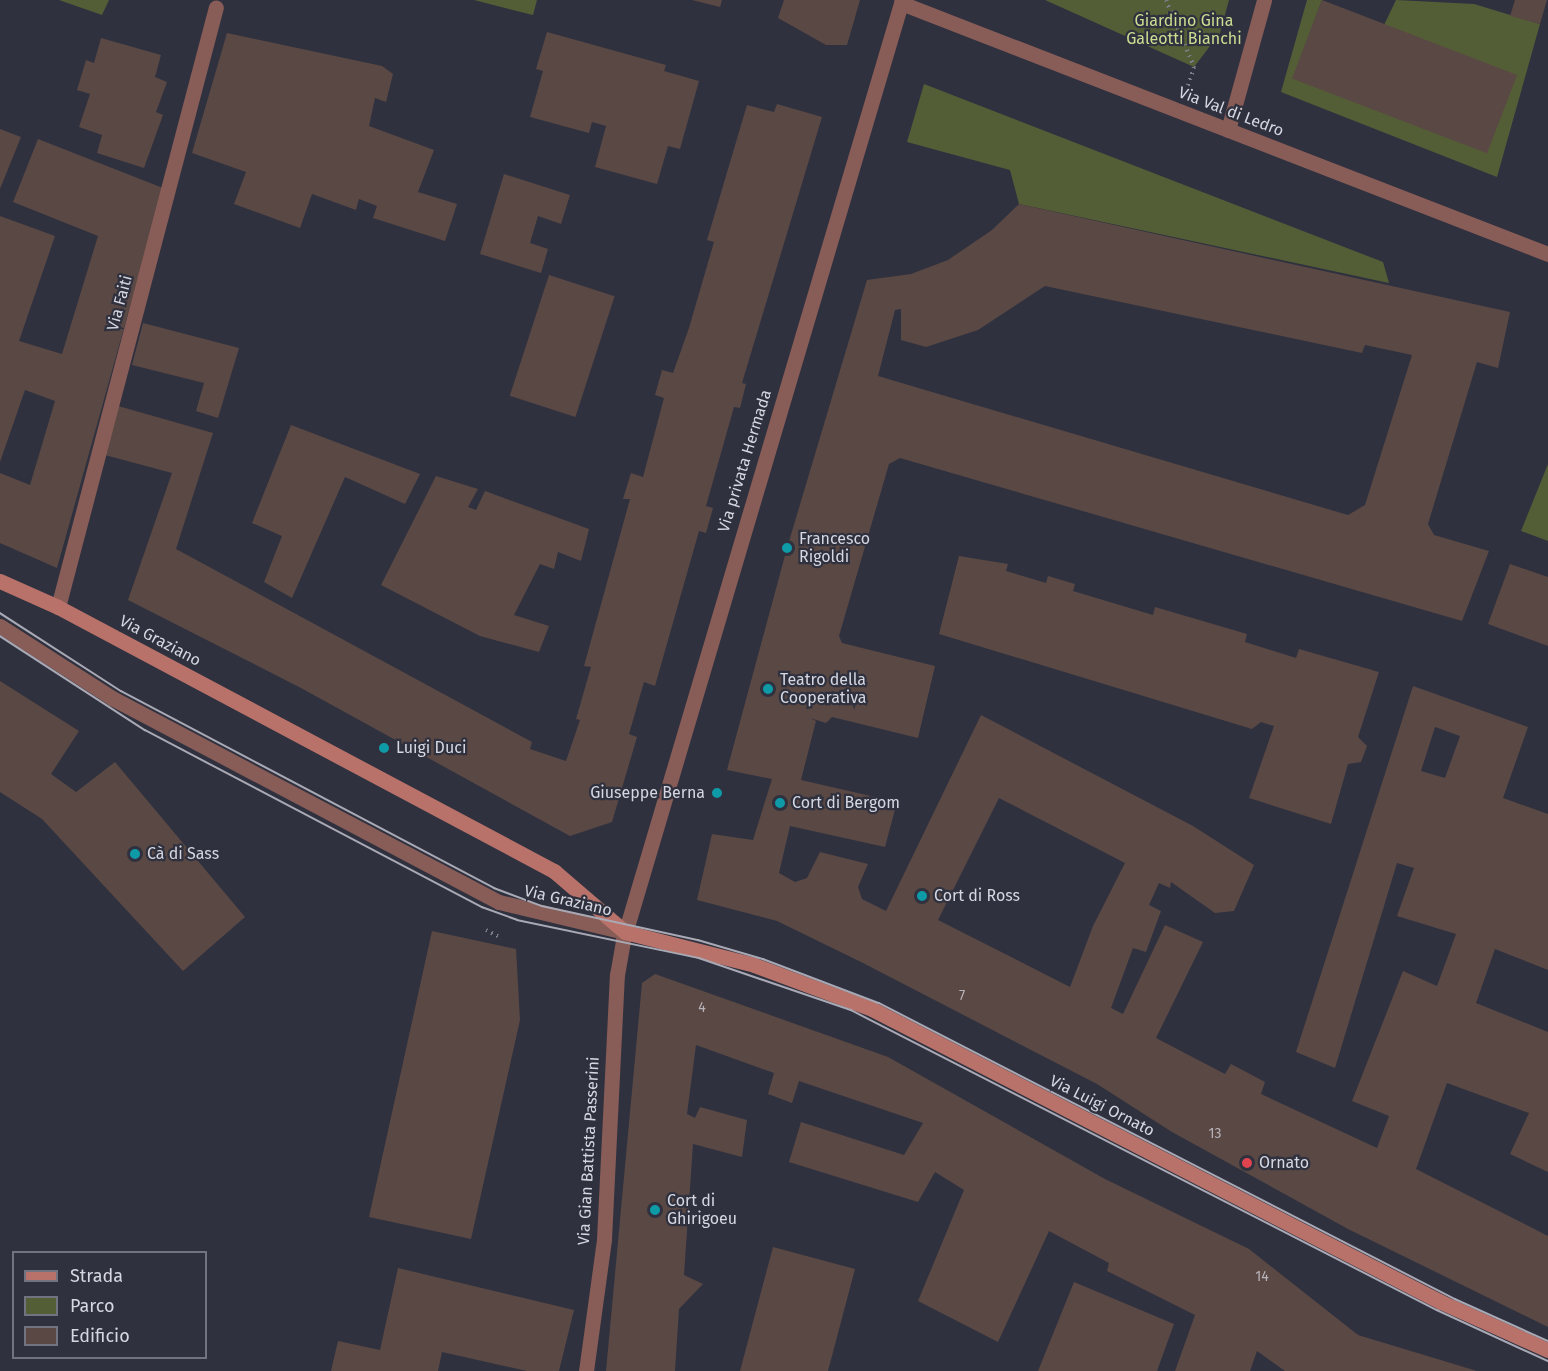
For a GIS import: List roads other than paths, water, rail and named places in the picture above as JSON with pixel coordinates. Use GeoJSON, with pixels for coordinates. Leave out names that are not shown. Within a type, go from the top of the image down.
{"type":"FeatureCollection","features":[{"type":"Feature","properties":{"kind":"main road","name":"Via Graziano"},"geometry":{"type":"LineString","coordinates":[[0,581],[57,607],[554,872],[625,932]]}},
{"type":"Feature","properties":{"kind":"main road","name":"Via Luigi Ornato"},"geometry":{"type":"LineString","coordinates":[[625,932],[754,965],[872,1009],[1450,1307],[1548,1350]]}},
{"type":"Feature","properties":{"kind":"street"},"geometry":{"type":"LineString","coordinates":[[1228,130],[1264,0]]}},
{"type":"Feature","properties":{"kind":"street","name":"Via Val di Ledro"},"geometry":{"type":"LineString","coordinates":[[901,1],[1548,254]]}},
{"type":"Feature","properties":{"kind":"street","name":"Via privata Hermada"},"geometry":{"type":"LineString","coordinates":[[625,932],[901,1]]}},
{"type":"Feature","properties":{"kind":"street","name":"Via Faiti"},"geometry":{"type":"LineString","coordinates":[[57,607],[216,7]]}},
{"type":"Feature","properties":{"kind":"street","name":"Via Graziano"},"geometry":{"type":"LineString","coordinates":[[0,626],[112,698],[499,902],[625,932]]}},
{"type":"Feature","properties":{"kind":"street","name":"Via Gian Battista Passerini"},"geometry":{"type":"LineString","coordinates":[[586,1371],[604,1239],[617,975],[625,932]]}},
{"type":"Feature","properties":{"kind":"tram line"},"geometry":{"type":"LineString","coordinates":[[0,613],[121,691],[494,888],[542,906],[698,940],[763,959],[879,1003],[1455,1299],[1548,1341]]}},
{"type":"Feature","properties":{"kind":"tram line"},"geometry":{"type":"LineString","coordinates":[[0,636],[145,730],[482,907],[517,920],[699,958],[851,1010],[1437,1310],[1548,1361]]}},
{"type":"Feature","properties":{"kind":"place","name":"Francesco Rigoldi"},"geometry":{"type":"Point","coordinates":[787,548]}},
{"type":"Feature","properties":{"kind":"place","name":"Teatro della Cooperativa"},"geometry":{"type":"Point","coordinates":[768,689]}},
{"type":"Feature","properties":{"kind":"place","name":"Luigi Duci"},"geometry":{"type":"Point","coordinates":[384,748]}},
{"type":"Feature","properties":{"kind":"place","name":"Giuseppe Berna"},"geometry":{"type":"Point","coordinates":[717,793]}},
{"type":"Feature","properties":{"kind":"place","name":"Cort di Bergom"},"geometry":{"type":"Point","coordinates":[780,803]}},
{"type":"Feature","properties":{"kind":"place","name":"Cà di Sass"},"geometry":{"type":"Point","coordinates":[135,854]}},
{"type":"Feature","properties":{"kind":"place","name":"Cort di Ross"},"geometry":{"type":"Point","coordinates":[922,896]}},
{"type":"Feature","properties":{"kind":"place","name":"Ornato"},"geometry":{"type":"Point","coordinates":[1247,1163]}},
{"type":"Feature","properties":{"kind":"place","name":"Cort di Ghirigoeu"},"geometry":{"type":"Point","coordinates":[655,1210]}},
{"type":"Feature","properties":{"kind":"park label","name":"Giardino Gina Galeotti Bianchi"},"geometry":{"type":"Point","coordinates":[1184,30]}}]}
